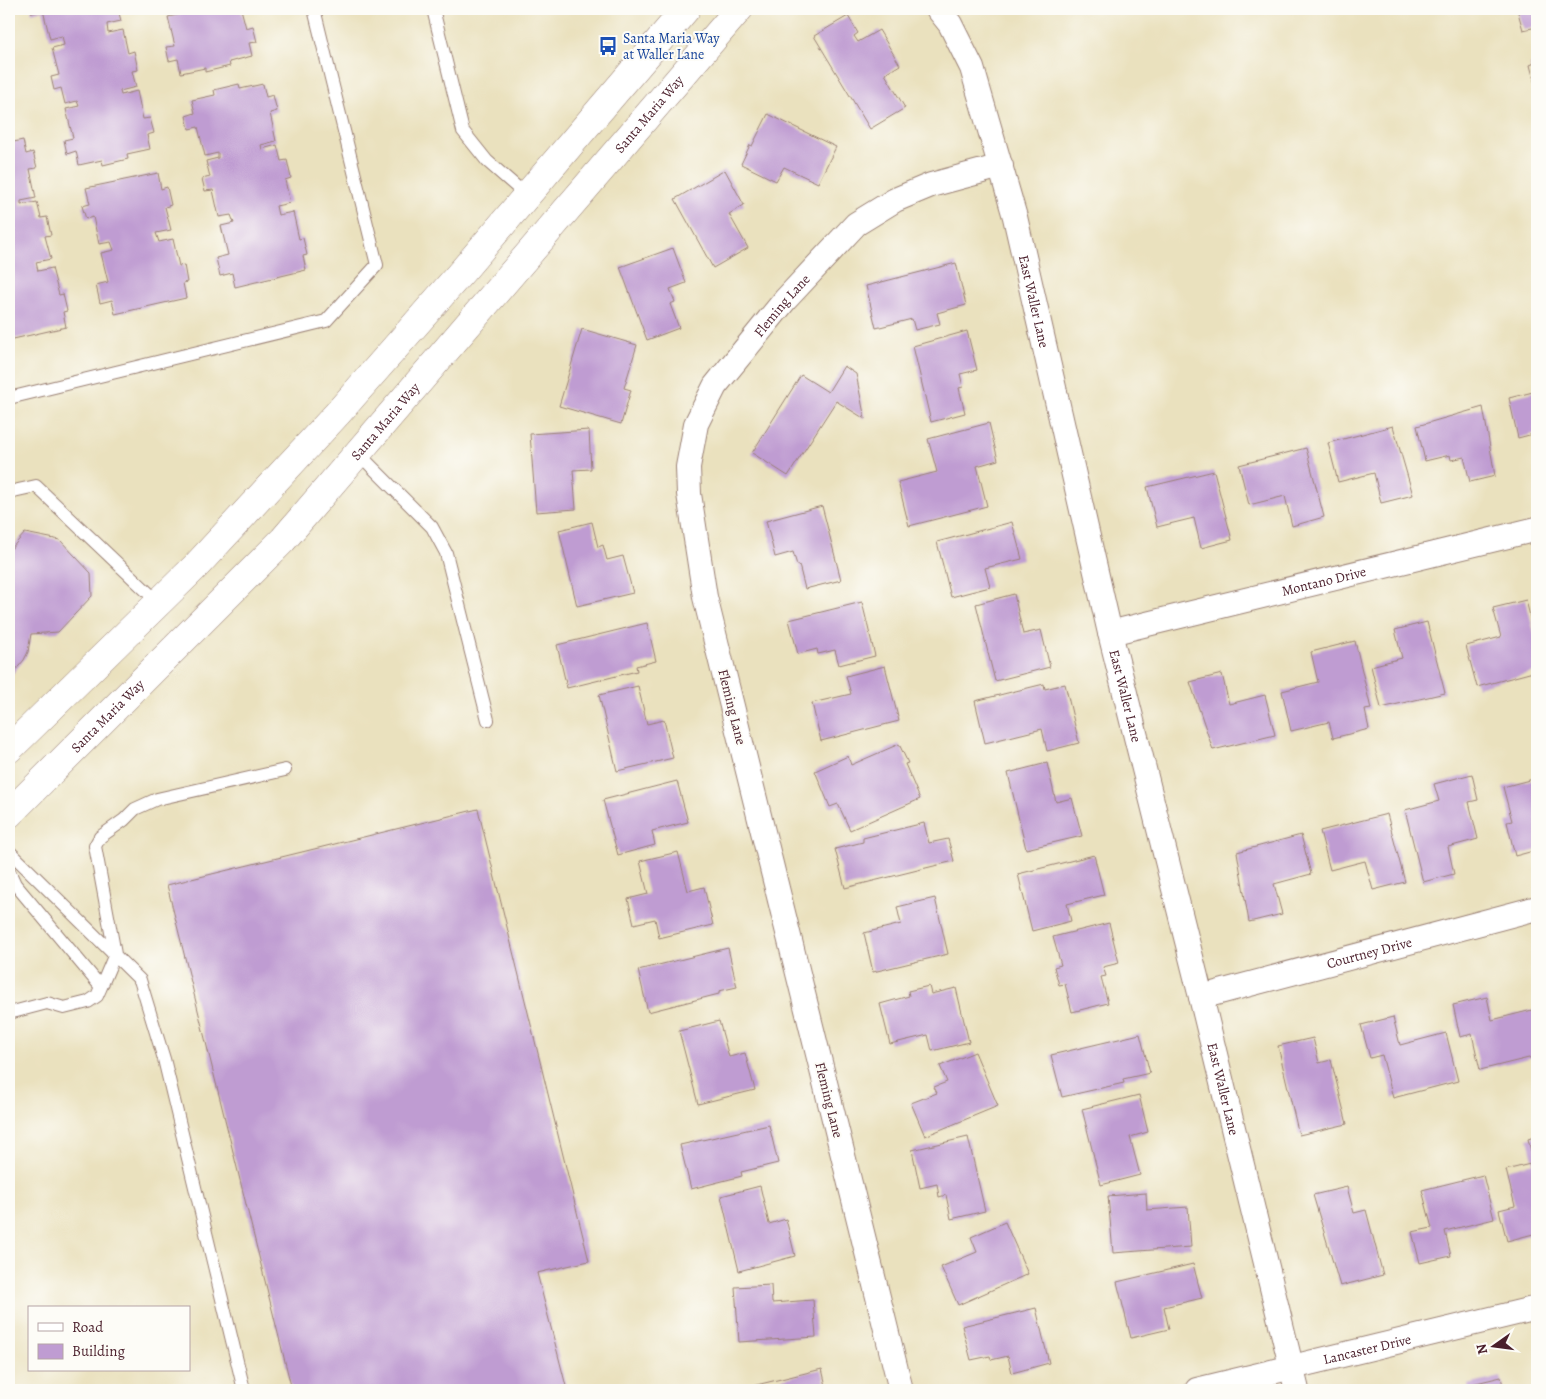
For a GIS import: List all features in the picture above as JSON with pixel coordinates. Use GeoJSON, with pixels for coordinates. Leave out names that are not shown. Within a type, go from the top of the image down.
{"type":"FeatureCollection","features":[{"type":"Feature","properties":{"kind":"main road"},"geometry":{"type":"LineString","coordinates":[[9,749],[196,566],[338,414],[686,9]]}},
{"type":"Feature","properties":{"kind":"main road","name":"Santa Maria Way"},"geometry":{"type":"LineString","coordinates":[[9,814],[283,540],[739,9]]}},
{"type":"Feature","properties":{"kind":"street","name":"East Waller Lane"},"geometry":{"type":"LineString","coordinates":[[938,9],[950,24],[972,68],[1015,217],[1110,633],[1294,1379]]}},
{"type":"Feature","properties":{"kind":"street","name":"Fleming Lane"},"geometry":{"type":"LineString","coordinates":[[901,1390],[705,597],[689,494],[688,467],[696,424],[715,386],[785,300],[856,224],[894,200],[931,185],[1001,166]]}},
{"type":"Feature","properties":{"kind":"street","name":"Montano Drive"},"geometry":{"type":"LineString","coordinates":[[1110,633],[1537,529]]}},
{"type":"Feature","properties":{"kind":"street","name":"Courtney Drive"},"geometry":{"type":"LineString","coordinates":[[1201,997],[1537,908]]}},
{"type":"Feature","properties":{"kind":"street","name":"Lancaster Drive"},"geometry":{"type":"LineString","coordinates":[[1197,1390],[1294,1379],[1537,1308]]}},
{"type":"Feature","properties":{"kind":"lane"},"geometry":{"type":"LineString","coordinates":[[9,398],[326,321],[377,265],[314,9]]}},
{"type":"Feature","properties":{"kind":"lane"},"geometry":{"type":"LineString","coordinates":[[433,9],[463,131],[487,161],[527,196]]}},
{"type":"Feature","properties":{"kind":"lane"},"geometry":{"type":"LineString","coordinates":[[358,453],[432,527],[446,553],[488,720]]}},
{"type":"Feature","properties":{"kind":"lane"},"geometry":{"type":"LineString","coordinates":[[9,492],[36,486],[159,603]]}},
{"type":"Feature","properties":{"kind":"lane"},"geometry":{"type":"LineString","coordinates":[[9,1014],[47,1003],[64,1008],[88,1002],[97,996],[115,954],[95,846],[100,837],[124,820],[135,809],[157,800],[285,770]]}},
{"type":"Feature","properties":{"kind":"lane"},"geometry":{"type":"LineString","coordinates":[[9,851],[140,980],[164,1059],[244,1390]]}},
{"type":"Feature","properties":{"kind":"lane"},"geometry":{"type":"LineString","coordinates":[[9,871],[15,884],[101,987]]}},
{"type":"Feature","properties":{"kind":"building"},"geometry":{"type":"Polygon","coordinates":[[[31,9],[118,9],[121,21],[107,24],[108,33],[123,30],[128,53],[134,51],[138,70],[132,71],[136,87],[120,91],[121,95],[137,91],[143,119],[150,118],[154,133],[147,135],[150,149],[127,154],[128,159],[103,165],[102,160],[79,165],[76,151],[67,154],[64,140],[73,138],[66,109],[79,106],[77,101],[65,104],[61,88],[54,90],[51,77],[59,75],[52,48],[64,45],[62,36],[50,39],[43,10],[32,13],[31,9]]]}},
{"type":"Feature","properties":{"kind":"building"},"geometry":{"type":"Polygon","coordinates":[[[180,9],[241,9],[246,28],[253,26],[257,42],[249,43],[252,56],[229,62],[230,66],[205,72],[205,68],[181,73],[178,59],[169,61],[166,47],[175,46],[168,17],[181,14],[180,9]]]}},
{"type":"Feature","properties":{"kind":"building"},"geometry":{"type":"Polygon","coordinates":[[[1517,9],[1537,9],[1537,27],[1523,30],[1517,9]]]}},
{"type":"Feature","properties":{"kind":"building"},"geometry":{"type":"Polygon","coordinates":[[[848,16],[858,33],[854,36],[858,42],[879,30],[900,65],[885,74],[905,108],[870,129],[814,36],[848,16]]]}},
{"type":"Feature","properties":{"kind":"building"},"geometry":{"type":"Polygon","coordinates":[[[1537,62],[1537,92],[1530,65],[1537,62]]]}},
{"type":"Feature","properties":{"kind":"building"},"geometry":{"type":"Polygon","coordinates":[[[239,84],[240,89],[263,84],[266,97],[273,95],[277,111],[270,113],[276,141],[261,145],[262,149],[277,145],[281,161],[287,160],[291,178],[285,180],[290,203],[276,206],[278,215],[293,212],[299,239],[303,238],[307,255],[303,256],[306,270],[235,287],[232,273],[220,276],[216,258],[228,255],[221,226],[234,223],[231,215],[219,217],[213,190],[205,191],[202,179],[210,177],[206,161],[218,158],[218,153],[205,156],[198,127],[189,129],[186,116],[195,113],[192,100],[215,95],[214,90],[239,84]]]}},
{"type":"Feature","properties":{"kind":"building"},"geometry":{"type":"Polygon","coordinates":[[[768,114],[836,147],[818,183],[784,167],[776,181],[741,164],[768,114]]]}},
{"type":"Feature","properties":{"kind":"building"},"geometry":{"type":"Polygon","coordinates":[[[23,140],[26,154],[33,152],[37,168],[30,169],[36,198],[21,201],[21,205],[37,202],[41,218],[47,217],[51,235],[45,236],[51,259],[36,262],[38,271],[52,268],[59,295],[63,294],[67,311],[63,312],[66,327],[9,340],[9,143],[23,140]]]}},
{"type":"Feature","properties":{"kind":"building"},"geometry":{"type":"Polygon","coordinates":[[[725,170],[744,205],[729,214],[748,248],[713,268],[675,199],[725,170]]]}},
{"type":"Feature","properties":{"kind":"building"},"geometry":{"type":"Polygon","coordinates":[[[158,173],[161,189],[167,187],[171,205],[165,207],[171,230],[156,233],[159,242],[173,239],[179,266],[184,265],[187,282],[183,283],[186,298],[115,314],[112,300],[100,303],[96,285],[108,282],[101,253],[114,250],[111,242],[99,244],[93,217],[86,219],[82,206],[90,204],[86,188],[158,173]]]}},
{"type":"Feature","properties":{"kind":"building"},"geometry":{"type":"Polygon","coordinates":[[[673,248],[686,283],[670,289],[675,302],[670,304],[679,328],[647,340],[620,267],[673,248]]]}},
{"type":"Feature","properties":{"kind":"building"},"geometry":{"type":"Polygon","coordinates":[[[956,263],[966,305],[937,313],[940,324],[915,330],[912,319],[876,328],[866,286],[956,263]]]}},
{"type":"Feature","properties":{"kind":"building"},"geometry":{"type":"Polygon","coordinates":[[[582,329],[637,345],[624,388],[631,390],[621,424],[559,406],[582,329]]]}},
{"type":"Feature","properties":{"kind":"building"},"geometry":{"type":"Polygon","coordinates":[[[967,331],[977,370],[960,374],[963,387],[959,388],[965,413],[931,422],[913,346],[967,331]]]}},
{"type":"Feature","properties":{"kind":"building"},"geometry":{"type":"Polygon","coordinates":[[[844,366],[856,374],[865,419],[836,401],[788,476],[752,453],[801,375],[828,392],[844,366]]]}},
{"type":"Feature","properties":{"kind":"building"},"geometry":{"type":"Polygon","coordinates":[[[1537,391],[1537,433],[1518,438],[1509,398],[1537,391]]]}},
{"type":"Feature","properties":{"kind":"building"},"geometry":{"type":"Polygon","coordinates":[[[1483,407],[1495,476],[1470,482],[1464,457],[1451,460],[1450,455],[1425,461],[1417,426],[1483,407]]]}},
{"type":"Feature","properties":{"kind":"building"},"geometry":{"type":"Polygon","coordinates":[[[989,423],[998,460],[977,466],[987,506],[909,526],[898,482],[937,472],[928,439],[989,423]]]}},
{"type":"Feature","properties":{"kind":"building"},"geometry":{"type":"Polygon","coordinates":[[[1393,426],[1413,495],[1381,503],[1374,473],[1338,482],[1328,443],[1393,426]]]}},
{"type":"Feature","properties":{"kind":"building"},"geometry":{"type":"Polygon","coordinates":[[[589,430],[591,469],[573,470],[576,509],[536,512],[530,434],[589,430]]]}},
{"type":"Feature","properties":{"kind":"building"},"geometry":{"type":"Polygon","coordinates":[[[1306,448],[1324,517],[1292,526],[1285,496],[1249,505],[1239,465],[1306,448]]]}},
{"type":"Feature","properties":{"kind":"building"},"geometry":{"type":"Polygon","coordinates":[[[1214,471],[1232,540],[1201,548],[1194,518],[1157,527],[1147,487],[1214,471]]]}},
{"type":"Feature","properties":{"kind":"building"},"geometry":{"type":"Polygon","coordinates":[[[822,506],[841,580],[805,589],[799,565],[797,565],[793,552],[775,557],[766,521],[822,506]]]}},
{"type":"Feature","properties":{"kind":"building"},"geometry":{"type":"Polygon","coordinates":[[[592,522],[598,547],[603,545],[607,560],[623,556],[633,593],[577,606],[559,530],[592,522]]]}},
{"type":"Feature","properties":{"kind":"building"},"geometry":{"type":"Polygon","coordinates":[[[1012,522],[1022,559],[985,568],[990,587],[951,597],[937,542],[1012,522]]]}},
{"type":"Feature","properties":{"kind":"building"},"geometry":{"type":"Polygon","coordinates":[[[25,533],[60,540],[91,573],[92,596],[58,632],[31,634],[28,652],[24,660],[9,678],[9,551],[25,533]]]}},
{"type":"Feature","properties":{"kind":"building"},"geometry":{"type":"Polygon","coordinates":[[[1014,594],[1023,634],[1041,630],[1050,667],[995,681],[976,604],[1014,594]]]}},
{"type":"Feature","properties":{"kind":"building"},"geometry":{"type":"Polygon","coordinates":[[[1526,600],[1537,645],[1537,671],[1477,687],[1466,646],[1501,637],[1493,608],[1526,600]]]}},
{"type":"Feature","properties":{"kind":"building"},"geometry":{"type":"Polygon","coordinates":[[[862,602],[875,656],[839,665],[835,650],[818,654],[817,649],[798,654],[789,620],[862,602]]]}},
{"type":"Feature","properties":{"kind":"building"},"geometry":{"type":"Polygon","coordinates":[[[1427,622],[1445,693],[1381,708],[1371,666],[1402,658],[1395,630],[1427,622]]]}},
{"type":"Feature","properties":{"kind":"building"},"geometry":{"type":"Polygon","coordinates":[[[647,623],[656,661],[636,666],[637,671],[567,688],[557,645],[647,623]]]}},
{"type":"Feature","properties":{"kind":"building"},"geometry":{"type":"Polygon","coordinates":[[[1355,641],[1371,709],[1365,710],[1369,729],[1333,738],[1329,722],[1291,731],[1282,691],[1318,682],[1311,652],[1355,641]]]}},
{"type":"Feature","properties":{"kind":"building"},"geometry":{"type":"Polygon","coordinates":[[[885,666],[899,721],[821,741],[812,703],[851,694],[846,676],[885,666]]]}},
{"type":"Feature","properties":{"kind":"building"},"geometry":{"type":"Polygon","coordinates":[[[1222,674],[1229,704],[1265,695],[1275,735],[1213,750],[1190,682],[1222,674]]]}},
{"type":"Feature","properties":{"kind":"building"},"geometry":{"type":"Polygon","coordinates":[[[1044,684],[1045,689],[1065,684],[1079,743],[1047,751],[1042,729],[985,743],[975,701],[1044,684]]]}},
{"type":"Feature","properties":{"kind":"building"},"geometry":{"type":"Polygon","coordinates":[[[638,686],[647,724],[664,720],[673,758],[617,771],[599,695],[638,686]]]}},
{"type":"Feature","properties":{"kind":"building"},"geometry":{"type":"Polygon","coordinates":[[[899,744],[908,763],[905,764],[920,799],[850,830],[838,804],[830,807],[815,771],[848,756],[851,765],[899,744]]]}},
{"type":"Feature","properties":{"kind":"building"},"geometry":{"type":"Polygon","coordinates":[[[1047,763],[1056,802],[1072,798],[1082,836],[1026,849],[1008,773],[1047,763]]]}},
{"type":"Feature","properties":{"kind":"building"},"geometry":{"type":"Polygon","coordinates":[[[1472,774],[1478,800],[1469,802],[1478,839],[1448,847],[1454,874],[1423,882],[1405,810],[1439,801],[1434,784],[1472,774]]]}},
{"type":"Feature","properties":{"kind":"building"},"geometry":{"type":"Polygon","coordinates":[[[1537,778],[1537,850],[1515,856],[1507,822],[1512,821],[1503,787],[1537,778]]]}},
{"type":"Feature","properties":{"kind":"building"},"geometry":{"type":"Polygon","coordinates":[[[677,781],[688,822],[652,831],[655,845],[618,855],[603,800],[677,781]]]}},
{"type":"Feature","properties":{"kind":"building"},"geometry":{"type":"Polygon","coordinates":[[[478,809],[589,1261],[537,1273],[567,1390],[292,1390],[167,885],[478,809]]]}},
{"type":"Feature","properties":{"kind":"building"},"geometry":{"type":"Polygon","coordinates":[[[1387,814],[1405,882],[1373,890],[1365,861],[1330,870],[1320,831],[1387,814]]]}},
{"type":"Feature","properties":{"kind":"building"},"geometry":{"type":"Polygon","coordinates":[[[924,823],[929,843],[948,839],[954,861],[845,888],[835,849],[863,842],[863,838],[924,823]]]}},
{"type":"Feature","properties":{"kind":"building"},"geometry":{"type":"Polygon","coordinates":[[[1301,835],[1311,874],[1274,884],[1282,914],[1249,922],[1237,852],[1301,835]]]}},
{"type":"Feature","properties":{"kind":"building"},"geometry":{"type":"Polygon","coordinates":[[[678,852],[688,891],[704,887],[713,925],[659,938],[655,919],[634,924],[628,899],[648,894],[640,861],[678,852]]]}},
{"type":"Feature","properties":{"kind":"building"},"geometry":{"type":"Polygon","coordinates":[[[1094,855],[1104,895],[1067,904],[1071,921],[1032,931],[1018,874],[1094,855]]]}},
{"type":"Feature","properties":{"kind":"building"},"geometry":{"type":"Polygon","coordinates":[[[935,898],[948,954],[873,972],[864,933],[901,924],[897,907],[935,898]]]}},
{"type":"Feature","properties":{"kind":"building"},"geometry":{"type":"Polygon","coordinates":[[[1109,923],[1119,963],[1103,967],[1106,976],[1101,977],[1108,1003],[1072,1012],[1065,984],[1059,985],[1054,967],[1061,965],[1053,937],[1109,923]]]}},
{"type":"Feature","properties":{"kind":"building"},"geometry":{"type":"Polygon","coordinates":[[[728,948],[737,987],[719,991],[719,994],[648,1012],[638,970],[728,948]]]}},
{"type":"Feature","properties":{"kind":"building"},"geometry":{"type":"Polygon","coordinates":[[[929,986],[931,994],[956,988],[969,1042],[932,1051],[928,1035],[890,1044],[880,1004],[909,996],[908,991],[929,986]]]}},
{"type":"Feature","properties":{"kind":"building"},"geometry":{"type":"Polygon","coordinates":[[[1487,997],[1492,1020],[1536,1009],[1537,1056],[1480,1070],[1472,1034],[1460,1037],[1453,1005],[1487,997]]]}},
{"type":"Feature","properties":{"kind":"building"},"geometry":{"type":"Polygon","coordinates":[[[1393,1017],[1400,1045],[1446,1033],[1458,1081],[1393,1098],[1382,1055],[1370,1058],[1361,1025],[1393,1017]]]}},
{"type":"Feature","properties":{"kind":"building"},"geometry":{"type":"Polygon","coordinates":[[[719,1021],[729,1057],[745,1053],[755,1090],[698,1104],[679,1031],[719,1021]]]}},
{"type":"Feature","properties":{"kind":"building"},"geometry":{"type":"Polygon","coordinates":[[[1140,1034],[1150,1073],[1123,1079],[1124,1083],[1062,1097],[1051,1055],[1140,1034]]]}},
{"type":"Feature","properties":{"kind":"building"},"geometry":{"type":"Polygon","coordinates":[[[1313,1038],[1319,1063],[1331,1060],[1347,1124],[1299,1135],[1278,1046],[1313,1038]]]}},
{"type":"Feature","properties":{"kind":"building"},"geometry":{"type":"Polygon","coordinates":[[[975,1052],[998,1106],[925,1136],[911,1103],[937,1093],[934,1087],[947,1082],[940,1066],[975,1052]]]}},
{"type":"Feature","properties":{"kind":"building"},"geometry":{"type":"Polygon","coordinates":[[[1139,1095],[1148,1132],[1130,1137],[1140,1175],[1101,1185],[1082,1109],[1139,1095]]]}},
{"type":"Feature","properties":{"kind":"building"},"geometry":{"type":"Polygon","coordinates":[[[769,1125],[778,1163],[741,1172],[742,1176],[691,1189],[680,1145],[769,1125]]]}},
{"type":"Feature","properties":{"kind":"building"},"geometry":{"type":"Polygon","coordinates":[[[1537,1136],[1537,1233],[1507,1241],[1499,1210],[1515,1206],[1506,1170],[1534,1163],[1528,1139],[1537,1136]]]}},
{"type":"Feature","properties":{"kind":"building"},"geometry":{"type":"Polygon","coordinates":[[[968,1137],[985,1211],[951,1219],[946,1195],[939,1197],[937,1184],[920,1188],[912,1150],[968,1137]]]}},
{"type":"Feature","properties":{"kind":"building"},"geometry":{"type":"Polygon","coordinates":[[[1483,1175],[1494,1219],[1445,1231],[1451,1256],[1420,1263],[1412,1232],[1432,1228],[1422,1190],[1483,1175]]]}},
{"type":"Feature","properties":{"kind":"building"},"geometry":{"type":"Polygon","coordinates":[[[760,1186],[769,1224],[786,1219],[795,1256],[739,1271],[721,1196],[760,1186]]]}},
{"type":"Feature","properties":{"kind":"building"},"geometry":{"type":"Polygon","coordinates":[[[1347,1187],[1354,1213],[1366,1210],[1383,1275],[1340,1286],[1313,1195],[1347,1187]]]}},
{"type":"Feature","properties":{"kind":"building"},"geometry":{"type":"Polygon","coordinates":[[[1146,1193],[1147,1210],[1188,1207],[1191,1247],[1113,1253],[1108,1196],[1146,1193]]]}},
{"type":"Feature","properties":{"kind":"building"},"geometry":{"type":"Polygon","coordinates":[[[1005,1222],[1028,1274],[958,1305],[941,1267],[977,1252],[971,1237],[1005,1222]]]}},
{"type":"Feature","properties":{"kind":"building"},"geometry":{"type":"Polygon","coordinates":[[[1193,1264],[1202,1298],[1164,1307],[1169,1329],[1131,1338],[1117,1282],[1193,1264]]]}},
{"type":"Feature","properties":{"kind":"building"},"geometry":{"type":"Polygon","coordinates":[[[771,1285],[772,1303],[813,1300],[816,1337],[739,1342],[735,1287],[771,1285]]]}},
{"type":"Feature","properties":{"kind":"building"},"geometry":{"type":"Polygon","coordinates":[[[1036,1308],[1049,1363],[1012,1373],[1008,1356],[991,1360],[990,1356],[971,1360],[962,1326],[1036,1308]]]}},
{"type":"Feature","properties":{"kind":"building"},"geometry":{"type":"Polygon","coordinates":[[[822,1369],[827,1390],[736,1390],[822,1369]]]}},
{"type":"Feature","properties":{"kind":"building"},"geometry":{"type":"Polygon","coordinates":[[[1501,1377],[1504,1390],[1469,1390],[1468,1385],[1501,1377]]]}},
{"type":"Feature","properties":{"kind":"place","name":"Santa Maria Way at Waller Lane"},"geometry":{"type":"Point","coordinates":[608,46]}}]}
